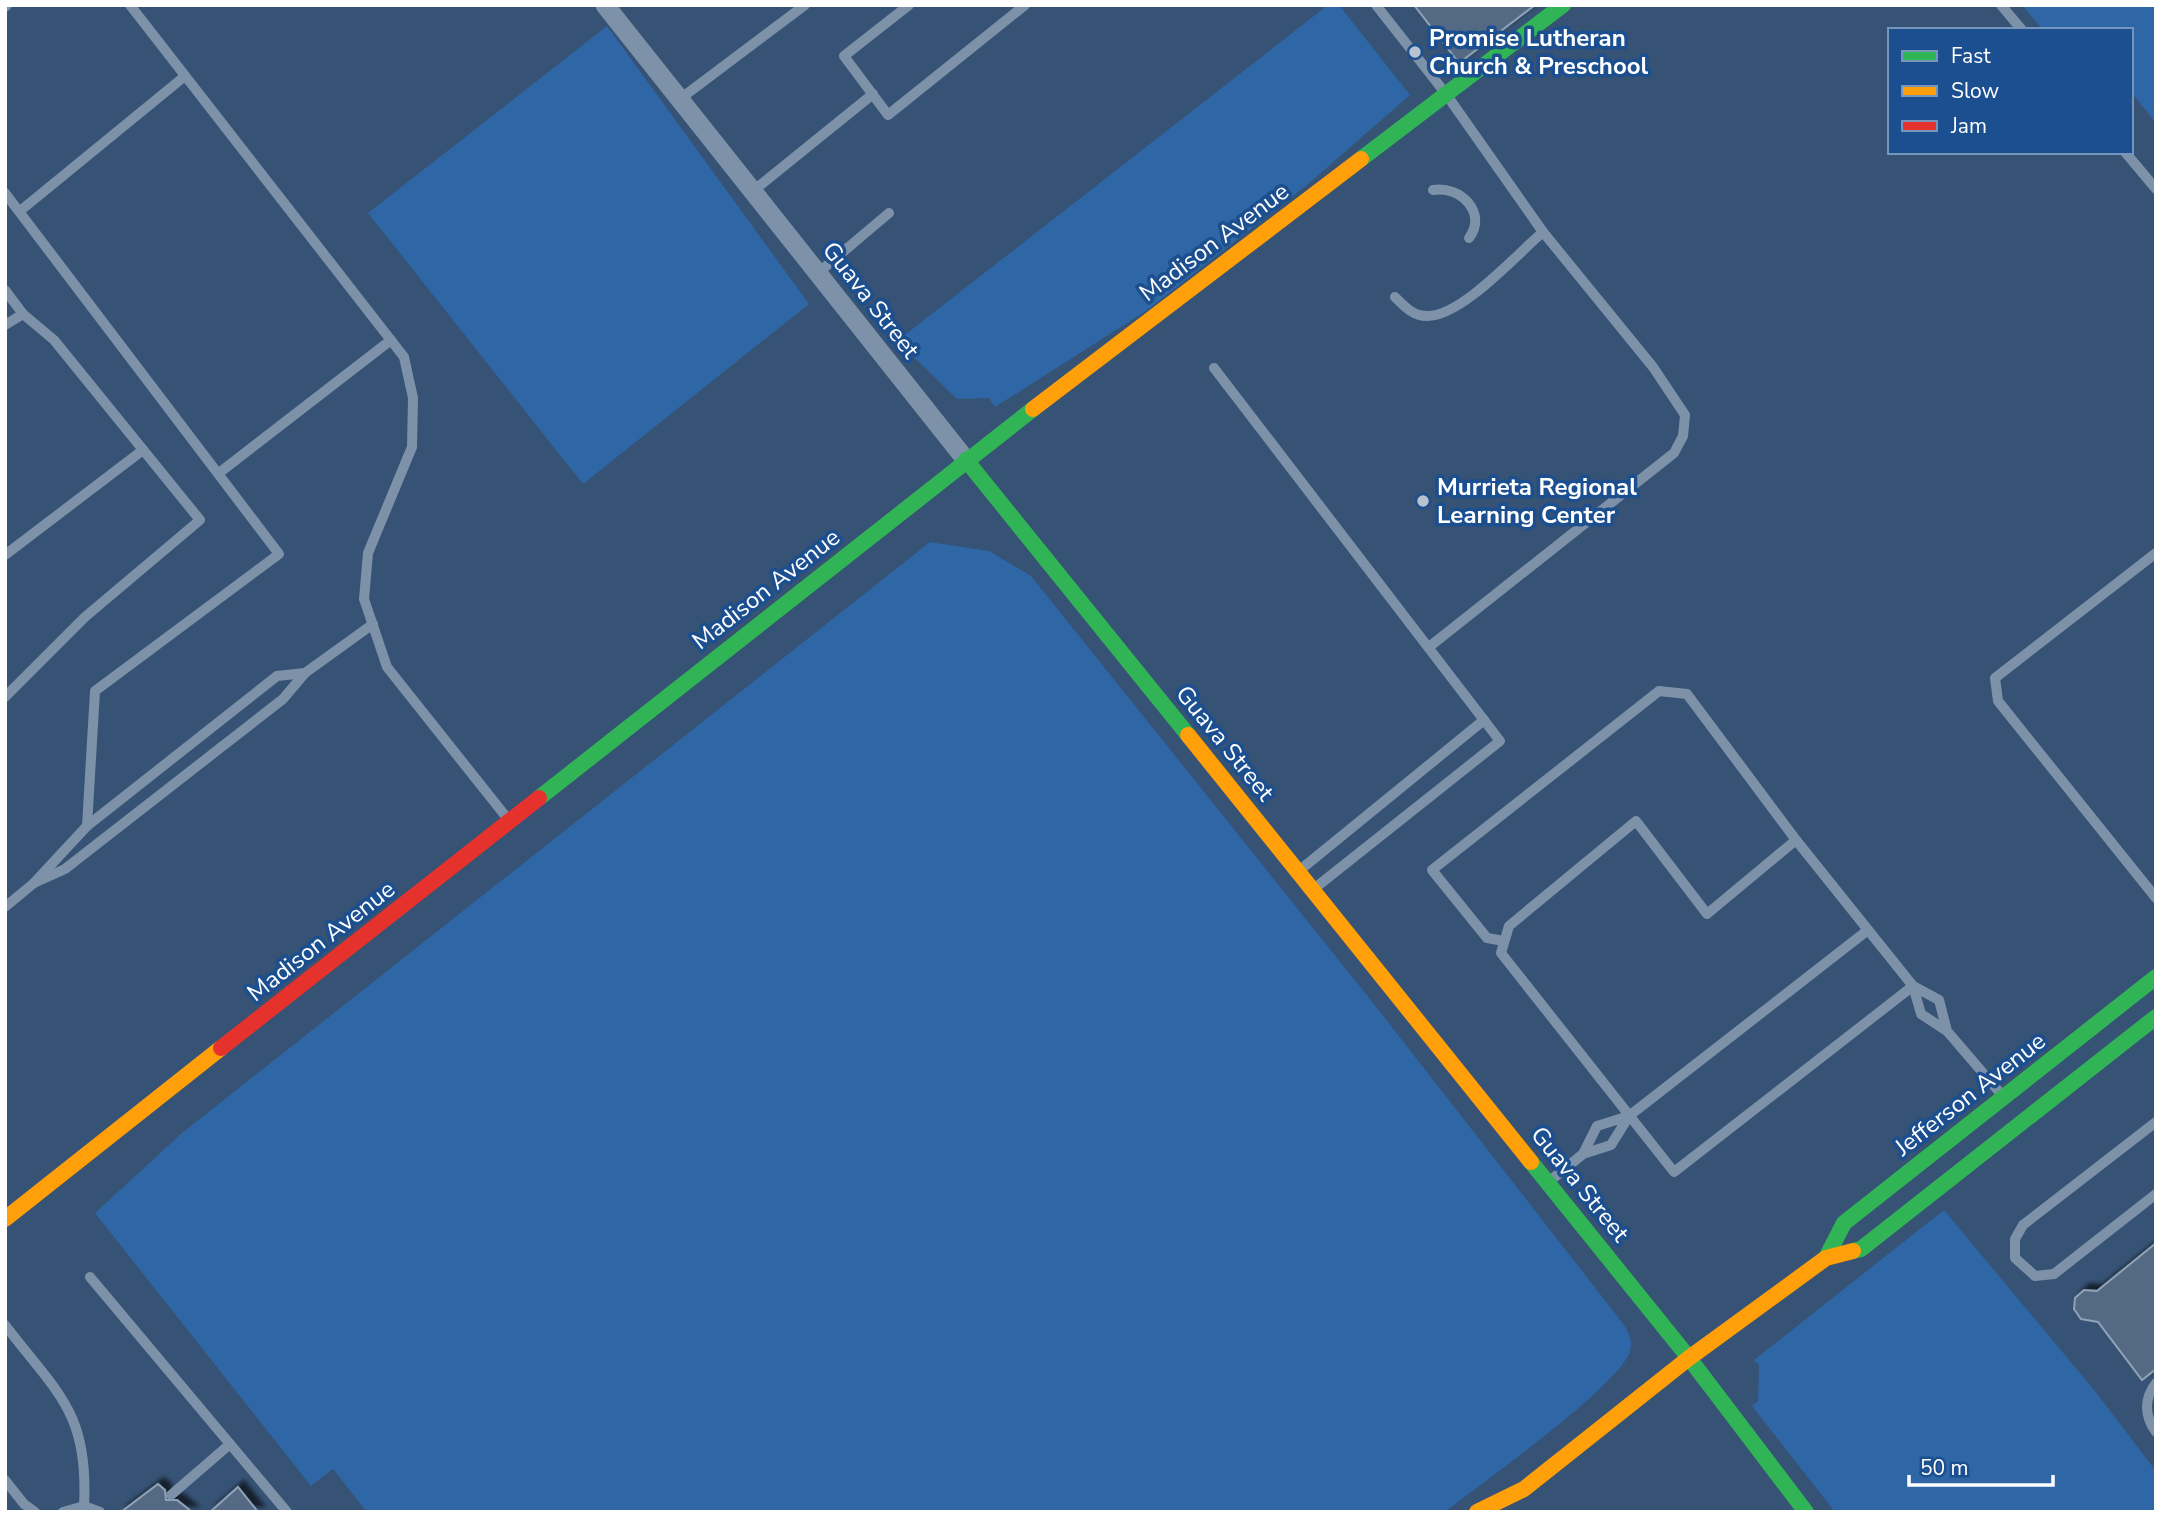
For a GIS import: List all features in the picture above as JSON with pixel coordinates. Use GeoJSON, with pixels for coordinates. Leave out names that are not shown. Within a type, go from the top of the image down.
{"type":"FeatureCollection","features":[{"type":"Feature","properties":{"kind":"street","name":"Guava Street"},"geometry":{"type":"LineString","coordinates":[[605,5],[966,460],[1689,1358],[1806,1512]]}},
{"type":"Feature","properties":{"kind":"street","name":"Madison Avenue"},"geometry":{"type":"LineString","coordinates":[[5,1219],[966,460],[1563,5]]}},
{"type":"Feature","properties":{"kind":"street","name":"Jefferson Avenue"},"geometry":{"type":"LineString","coordinates":[[1826,1258],[1844,1223],[2156,977]]}},
{"type":"Feature","properties":{"kind":"street","name":"Jefferson Avenue"},"geometry":{"type":"LineString","coordinates":[[1477,1512],[1524,1489],[1689,1358],[1826,1258],[1861,1249],[2155,1019]]}},
{"type":"Feature","properties":{"kind":"street","name":"Jefferson Avenue"},"geometry":{"type":"LineString","coordinates":[[1514,1512],[1524,1489]]}},
{"type":"Feature","properties":{"kind":"lane"},"geometry":{"type":"LineString","coordinates":[[130,5],[404,357],[413,398],[412,447],[368,553],[364,599],[387,667],[509,821]]}},
{"type":"Feature","properties":{"kind":"lane"},"geometry":{"type":"LineString","coordinates":[[680,99],[805,5]]}},
{"type":"Feature","properties":{"kind":"lane"},"geometry":{"type":"LineString","coordinates":[[909,5],[844,56],[888,114],[1025,5]]}},
{"type":"Feature","properties":{"kind":"lane"},"geometry":{"type":"LineString","coordinates":[[1376,5],[1446,94],[1543,232],[1653,367],[1685,415],[1683,436],[1674,453],[1429,647]]}},
{"type":"Feature","properties":{"kind":"lane"},"geometry":{"type":"LineString","coordinates":[[2001,5],[2020,28]]}},
{"type":"Feature","properties":{"kind":"lane"},"geometry":{"type":"LineString","coordinates":[[20,211],[185,76]]}},
{"type":"Feature","properties":{"kind":"lane"},"geometry":{"type":"LineString","coordinates":[[753,191],[873,94]]}},
{"type":"Feature","properties":{"kind":"lane"},"geometry":{"type":"LineString","coordinates":[[2127,154],[2156,189]]}},
{"type":"Feature","properties":{"kind":"lane"},"geometry":{"type":"LineString","coordinates":[[1433,190],[1447,187],[1470,205],[1477,219],[1476,228],[1469,238]]}},
{"type":"Feature","properties":{"kind":"lane"},"geometry":{"type":"LineString","coordinates":[[5,192],[279,554],[95,691],[87,826]]}},
{"type":"Feature","properties":{"kind":"lane"},"geometry":{"type":"LineString","coordinates":[[818,273],[889,213]]}},
{"type":"Feature","properties":{"kind":"lane"},"geometry":{"type":"LineString","coordinates":[[1395,297],[1410,312],[1425,316],[1442,314],[1459,305],[1543,232]]}},
{"type":"Feature","properties":{"kind":"lane"},"geometry":{"type":"LineString","coordinates":[[5,290],[23,314],[54,340],[200,520],[85,618],[5,697]]}},
{"type":"Feature","properties":{"kind":"lane"},"geometry":{"type":"LineString","coordinates":[[5,325],[23,314]]}},
{"type":"Feature","properties":{"kind":"lane"},"geometry":{"type":"LineString","coordinates":[[219,473],[391,340]]}},
{"type":"Feature","properties":{"kind":"lane"},"geometry":{"type":"LineString","coordinates":[[1214,368],[1500,741],[1312,890]]}},
{"type":"Feature","properties":{"kind":"lane"},"geometry":{"type":"LineString","coordinates":[[5,555],[143,450]]}},
{"type":"Feature","properties":{"kind":"lane"},"geometry":{"type":"LineString","coordinates":[[2156,553],[1995,678],[1998,701],[2156,898]]}},
{"type":"Feature","properties":{"kind":"lane"},"geometry":{"type":"LineString","coordinates":[[34,883],[65,869],[283,699],[305,673],[373,624]]}},
{"type":"Feature","properties":{"kind":"lane"},"geometry":{"type":"LineString","coordinates":[[5,907],[34,883],[87,826],[277,677],[305,673]]}},
{"type":"Feature","properties":{"kind":"lane"},"geometry":{"type":"LineString","coordinates":[[1504,941],[1487,938],[1432,870],[1659,691],[1687,694],[1796,841],[1913,986],[1921,1014],[1947,1031],[2004,1097]]}},
{"type":"Feature","properties":{"kind":"lane"},"geometry":{"type":"LineString","coordinates":[[1298,872],[1484,720]]}},
{"type":"Feature","properties":{"kind":"lane"},"geometry":{"type":"LineString","coordinates":[[1796,841],[1707,914],[1636,821],[1509,926],[1501,953],[1674,1172],[1913,986]]}},
{"type":"Feature","properties":{"kind":"lane"},"geometry":{"type":"LineString","coordinates":[[1548,1183],[1583,1154],[1611,1145],[1629,1116],[1868,930]]}},
{"type":"Feature","properties":{"kind":"lane"},"geometry":{"type":"LineString","coordinates":[[1913,986],[1939,1000],[1947,1031]]}},
{"type":"Feature","properties":{"kind":"lane"},"geometry":{"type":"LineString","coordinates":[[1583,1154],[1597,1126],[1629,1116]]}},
{"type":"Feature","properties":{"kind":"lane"},"geometry":{"type":"LineString","coordinates":[[2156,1122],[2022,1225],[2015,1239],[2015,1258],[2026,1272],[2035,1276],[2054,1274],[2156,1194]]}},
{"type":"Feature","properties":{"kind":"lane"},"geometry":{"type":"LineString","coordinates":[[90,1277],[287,1512]]}},
{"type":"Feature","properties":{"kind":"lane"},"geometry":{"type":"LineString","coordinates":[[7,1331],[60,1392],[79,1433],[86,1466],[84,1506]]}},
{"type":"Feature","properties":{"kind":"lane"},"geometry":{"type":"LineString","coordinates":[[2156,1383],[2147,1398],[2147,1407],[2156,1432]]}},
{"type":"Feature","properties":{"kind":"lane"},"geometry":{"type":"LineString","coordinates":[[171,1495],[230,1444]]}},
{"type":"Feature","properties":{"kind":"lane"},"geometry":{"type":"LineString","coordinates":[[5,1480],[24,1504],[35,1512]]}},
{"type":"Feature","properties":{"kind":"lane"},"geometry":{"type":"LineString","coordinates":[[63,1512],[84,1506],[100,1512]]}},
{"type":"Feature","properties":{"kind":"shaded area"},"geometry":{"type":"Polygon","coordinates":[[[1328,5],[1339,5],[1410,95],[1307,185],[1146,311],[995,407],[989,398],[957,399],[897,341],[1328,5]]]}},
{"type":"Feature","properties":{"kind":"shaded area"},"geometry":{"type":"Polygon","coordinates":[[[2022,5],[2156,5],[2156,123],[2133,94],[2133,28],[2041,28],[2022,5]]]}},
{"type":"Feature","properties":{"kind":"shaded area"},"geometry":{"type":"Polygon","coordinates":[[[607,26],[809,304],[583,484],[368,213],[607,26]]]}},
{"type":"Feature","properties":{"kind":"shaded area"},"geometry":{"type":"Polygon","coordinates":[[[930,542],[989,551],[1031,576],[1370,999],[1625,1326],[1631,1347],[1621,1367],[1576,1410],[1445,1512],[367,1512],[333,1469],[311,1486],[95,1213],[182,1133],[930,542]]]}},
{"type":"Feature","properties":{"kind":"shaded area"},"geometry":{"type":"Polygon","coordinates":[[[1944,1210],[2095,1391],[2156,1471],[2156,1512],[1835,1512],[1752,1406],[1758,1401],[1759,1365],[1754,1360],[1944,1210]]]}},
{"type":"Feature","properties":{"kind":"building"},"geometry":{"type":"Polygon","coordinates":[[[1414,5],[1535,5],[1459,63],[1414,5]]]}},
{"type":"Feature","properties":{"kind":"building"},"geometry":{"type":"Polygon","coordinates":[[[2156,1243],[2156,1369],[2142,1380],[2098,1322],[2081,1319],[2074,1309],[2075,1298],[2084,1290],[2097,1291],[2156,1243]]]}},
{"type":"Feature","properties":{"kind":"building"},"geometry":{"type":"Polygon","coordinates":[[[158,1484],[165,1490],[166,1500],[177,1500],[192,1512],[121,1512],[158,1484]]]}},
{"type":"Feature","properties":{"kind":"building"},"geometry":{"type":"Polygon","coordinates":[[[238,1487],[258,1512],[210,1512],[238,1487]]]}},
{"type":"Feature","properties":{"kind":"traffic: fast"},"geometry":{"type":"LineString","coordinates":[[1361,159],[1563,5]]}},
{"type":"Feature","properties":{"kind":"traffic: fast"},"geometry":{"type":"LineString","coordinates":[[539,798],[1033,409]]}},
{"type":"Feature","properties":{"kind":"traffic: fast"},"geometry":{"type":"LineString","coordinates":[[966,460],[1188,735]]}},
{"type":"Feature","properties":{"kind":"traffic: fast"},"geometry":{"type":"LineString","coordinates":[[1826,1258],[1844,1223],[2156,977]]}},
{"type":"Feature","properties":{"kind":"traffic: fast"},"geometry":{"type":"LineString","coordinates":[[1853,1251],[1861,1249],[2156,1017]]}},
{"type":"Feature","properties":{"kind":"traffic: fast"},"geometry":{"type":"LineString","coordinates":[[1531,1162],[1689,1358],[1806,1512]]}},
{"type":"Feature","properties":{"kind":"traffic: slow"},"geometry":{"type":"LineString","coordinates":[[1033,409],[1361,159]]}},
{"type":"Feature","properties":{"kind":"traffic: slow"},"geometry":{"type":"LineString","coordinates":[[1188,735],[1531,1162]]}},
{"type":"Feature","properties":{"kind":"traffic: slow"},"geometry":{"type":"LineString","coordinates":[[5,1219],[221,1048]]}},
{"type":"Feature","properties":{"kind":"traffic: slow"},"geometry":{"type":"LineString","coordinates":[[1477,1512],[1524,1489],[1689,1358],[1826,1258],[1853,1251]]}},
{"type":"Feature","properties":{"kind":"traffic: jam"},"geometry":{"type":"LineString","coordinates":[[221,1048],[539,798]]}},
{"type":"Feature","properties":{"kind":"place","name":"Promise Lutheran Church & Preschool"},"geometry":{"type":"Point","coordinates":[1415,52]}},
{"type":"Feature","properties":{"kind":"place","name":"Murrieta Regional Learning Center"},"geometry":{"type":"Point","coordinates":[1423,501]}}]}
